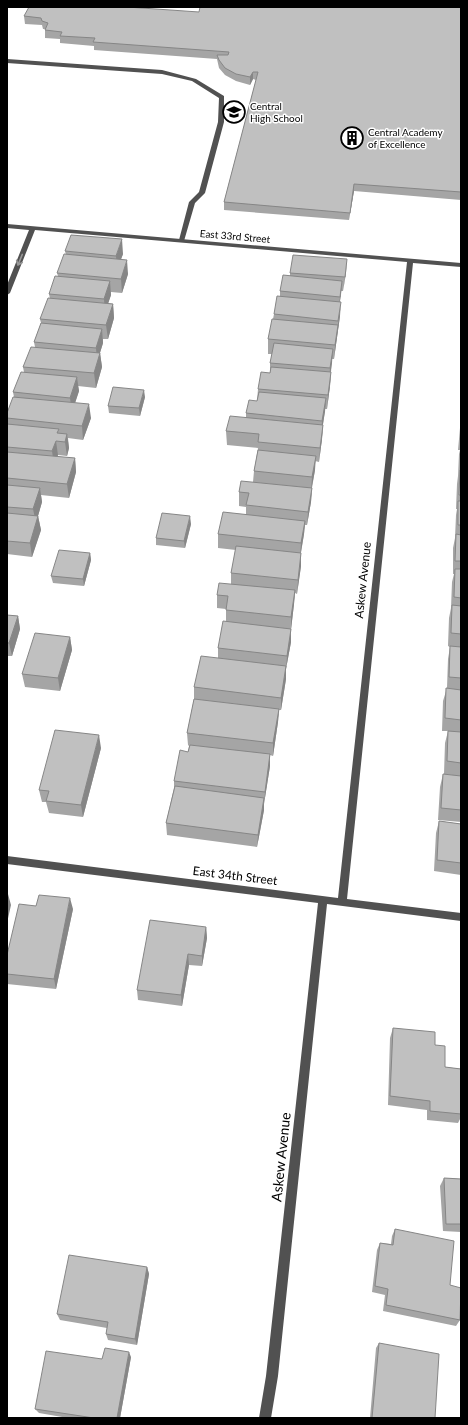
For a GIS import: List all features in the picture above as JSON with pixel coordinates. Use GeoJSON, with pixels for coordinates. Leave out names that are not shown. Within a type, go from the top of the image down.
{"type":"FeatureCollection","features":[{"type":"Feature","properties":{"kind":"street"},"geometry":{"type":"LineString","coordinates":[[7,61],[162,72],[194,80],[222,96],[221,122],[202,193],[192,202],[182,240]]}},
{"type":"Feature","properties":{"kind":"street","name":"East 33rd Street"},"geometry":{"type":"LineString","coordinates":[[7,226],[461,265]]}},
{"type":"Feature","properties":{"kind":"street"},"geometry":{"type":"LineString","coordinates":[[7,293],[33,228]]}},
{"type":"Feature","properties":{"kind":"street","name":"Askew Avenue"},"geometry":{"type":"LineString","coordinates":[[342,901],[410,261]]}},
{"type":"Feature","properties":{"kind":"street","name":"East 34th Street"},"geometry":{"type":"LineString","coordinates":[[7,860],[461,917]]}},
{"type":"Feature","properties":{"kind":"street","name":"Askew Avenue"},"geometry":{"type":"LineString","coordinates":[[265,1418],[273,1368],[323,899]]}},
{"type":"Feature","properties":{"kind":"building","name":"Central Academy of Excellence"},"geometry":{"type":"Polygon","coordinates":[[[29,7],[127,7],[199,12],[200,7],[461,7],[461,192],[354,184],[350,213],[224,202],[258,72],[253,72],[250,77],[236,74],[225,68],[217,55],[228,55],[229,52],[93,42],[95,38],[60,36],[62,32],[45,30],[48,23],[42,21],[41,18],[24,16],[29,7]]]}},
{"type":"Feature","properties":{"kind":"building"},"geometry":{"type":"Polygon","coordinates":[[[71,235],[122,239],[116,256],[65,251],[71,235]]]}},
{"type":"Feature","properties":{"kind":"building"},"geometry":{"type":"Polygon","coordinates":[[[64,254],[127,260],[121,279],[57,273],[64,254]]]}},
{"type":"Feature","properties":{"kind":"building"},"geometry":{"type":"Polygon","coordinates":[[[293,255],[347,259],[345,277],[290,273],[293,255]]]}},
{"type":"Feature","properties":{"kind":"building"},"geometry":{"type":"Polygon","coordinates":[[[283,275],[342,281],[340,297],[280,291],[283,275]]]}},
{"type":"Feature","properties":{"kind":"building"},"geometry":{"type":"Polygon","coordinates":[[[55,276],[110,281],[104,299],[49,294],[55,276]]]}},
{"type":"Feature","properties":{"kind":"building"},"geometry":{"type":"Polygon","coordinates":[[[277,296],[341,302],[338,321],[274,314],[277,296]]]}},
{"type":"Feature","properties":{"kind":"building"},"geometry":{"type":"Polygon","coordinates":[[[48,298],[113,304],[106,325],[40,319],[48,298]]]}},
{"type":"Feature","properties":{"kind":"building"},"geometry":{"type":"Polygon","coordinates":[[[272,319],[338,325],[335,345],[268,339],[272,319]]]}},
{"type":"Feature","properties":{"kind":"building"},"geometry":{"type":"Polygon","coordinates":[[[41,323],[102,329],[96,348],[34,342],[41,323]]]}},
{"type":"Feature","properties":{"kind":"building"},"geometry":{"type":"Polygon","coordinates":[[[274,343],[333,349],[330,368],[270,363],[274,343]]]}},
{"type":"Feature","properties":{"kind":"building"},"geometry":{"type":"Polygon","coordinates":[[[31,347],[100,353],[94,373],[23,367],[31,347]]]}},
{"type":"Feature","properties":{"kind":"building"},"geometry":{"type":"Polygon","coordinates":[[[271,367],[331,372],[328,395],[258,389],[261,372],[270,373],[271,367]]]}},
{"type":"Feature","properties":{"kind":"building"},"geometry":{"type":"Polygon","coordinates":[[[21,372],[77,377],[70,398],[13,392],[21,372]]]}},
{"type":"Feature","properties":{"kind":"building"},"geometry":{"type":"Polygon","coordinates":[[[113,387],[144,390],[139,408],[108,406],[113,387]]]}},
{"type":"Feature","properties":{"kind":"building"},"geometry":{"type":"Polygon","coordinates":[[[259,392],[326,398],[322,421],[246,413],[249,400],[257,401],[259,392]]]}},
{"type":"Feature","properties":{"kind":"building"},"geometry":{"type":"Polygon","coordinates":[[[13,397],[89,404],[82,426],[7,418],[7,413],[13,397]]]}},
{"type":"Feature","properties":{"kind":"building"},"geometry":{"type":"Polygon","coordinates":[[[230,416],[323,425],[320,448],[258,442],[259,434],[226,431],[230,416]]]}},
{"type":"Feature","properties":{"kind":"building"},"geometry":{"type":"Polygon","coordinates":[[[7,424],[59,429],[57,433],[67,434],[65,442],[56,441],[52,451],[7,447],[7,424]]]}},
{"type":"Feature","properties":{"kind":"building"},"geometry":{"type":"Polygon","coordinates":[[[258,450],[316,456],[312,477],[254,471],[258,450]]]}},
{"type":"Feature","properties":{"kind":"building"},"geometry":{"type":"Polygon","coordinates":[[[7,452],[75,458],[67,484],[7,478],[7,452]]]}},
{"type":"Feature","properties":{"kind":"building"},"geometry":{"type":"Polygon","coordinates":[[[460,470],[461,495],[459,495],[460,470]]]}},
{"type":"Feature","properties":{"kind":"building"},"geometry":{"type":"Polygon","coordinates":[[[241,481],[312,488],[308,512],[246,505],[249,493],[239,492],[241,481]]]}},
{"type":"Feature","properties":{"kind":"building"},"geometry":{"type":"Polygon","coordinates":[[[7,485],[40,488],[33,509],[7,507],[7,485]]]}},
{"type":"Feature","properties":{"kind":"building"},"geometry":{"type":"Polygon","coordinates":[[[458,501],[461,501],[461,525],[458,525],[458,501]]]}},
{"type":"Feature","properties":{"kind":"building"},"geometry":{"type":"Polygon","coordinates":[[[223,512],[305,521],[301,543],[218,534],[223,512]]]}},
{"type":"Feature","properties":{"kind":"building"},"geometry":{"type":"Polygon","coordinates":[[[7,513],[38,516],[30,543],[7,541],[7,513]]]}},
{"type":"Feature","properties":{"kind":"building"},"geometry":{"type":"Polygon","coordinates":[[[162,513],[190,516],[184,541],[156,538],[162,513]]]}},
{"type":"Feature","properties":{"kind":"building"},"geometry":{"type":"Polygon","coordinates":[[[456,534],[461,535],[461,561],[455,561],[456,534]]]}},
{"type":"Feature","properties":{"kind":"building"},"geometry":{"type":"Polygon","coordinates":[[[236,546],[301,553],[298,580],[231,573],[236,546]]]}},
{"type":"Feature","properties":{"kind":"building"},"geometry":{"type":"Polygon","coordinates":[[[59,550],[90,553],[83,579],[51,576],[59,550]]]}},
{"type":"Feature","properties":{"kind":"building"},"geometry":{"type":"Polygon","coordinates":[[[455,569],[461,569],[461,598],[454,597],[455,569]]]}},
{"type":"Feature","properties":{"kind":"building"},"geometry":{"type":"Polygon","coordinates":[[[219,583],[295,590],[291,617],[226,610],[228,596],[217,595],[219,583]]]}},
{"type":"Feature","properties":{"kind":"building"},"geometry":{"type":"Polygon","coordinates":[[[452,605],[461,606],[461,634],[451,633],[452,605]]]}},
{"type":"Feature","properties":{"kind":"building"},"geometry":{"type":"Polygon","coordinates":[[[7,615],[18,616],[9,643],[7,643],[7,615]]]}},
{"type":"Feature","properties":{"kind":"building"},"geometry":{"type":"Polygon","coordinates":[[[223,621],[291,629],[287,656],[218,648],[223,621]]]}},
{"type":"Feature","properties":{"kind":"building"},"geometry":{"type":"Polygon","coordinates":[[[35,633],[70,637],[58,678],[22,674],[35,633]]]}},
{"type":"Feature","properties":{"kind":"building"},"geometry":{"type":"Polygon","coordinates":[[[450,646],[461,647],[461,678],[449,677],[450,646]]]}},
{"type":"Feature","properties":{"kind":"building"},"geometry":{"type":"Polygon","coordinates":[[[201,656],[286,666],[281,698],[194,687],[201,656]]]}},
{"type":"Feature","properties":{"kind":"building"},"geometry":{"type":"Polygon","coordinates":[[[446,688],[461,690],[461,720],[445,718],[446,688]]]}},
{"type":"Feature","properties":{"kind":"building"},"geometry":{"type":"Polygon","coordinates":[[[194,699],[279,709],[273,743],[187,733],[194,699]]]}},
{"type":"Feature","properties":{"kind":"building"},"geometry":{"type":"Polygon","coordinates":[[[55,730],[99,735],[81,805],[46,801],[49,791],[39,790],[55,730]]]}},
{"type":"Feature","properties":{"kind":"building"},"geometry":{"type":"Polygon","coordinates":[[[448,731],[461,732],[461,763],[447,761],[448,731]]]}},
{"type":"Feature","properties":{"kind":"building"},"geometry":{"type":"Polygon","coordinates":[[[190,745],[270,754],[265,792],[174,781],[180,750],[188,752],[190,745]]]}},
{"type":"Feature","properties":{"kind":"building"},"geometry":{"type":"Polygon","coordinates":[[[443,774],[461,776],[461,810],[441,808],[443,774]]]}},
{"type":"Feature","properties":{"kind":"building"},"geometry":{"type":"Polygon","coordinates":[[[175,786],[264,798],[258,835],[166,823],[175,786]]]}},
{"type":"Feature","properties":{"kind":"building"},"geometry":{"type":"Polygon","coordinates":[[[439,821],[461,824],[461,863],[437,860],[439,821]]]}},
{"type":"Feature","properties":{"kind":"building"},"geometry":{"type":"Polygon","coordinates":[[[39,895],[70,898],[54,979],[7,974],[7,955],[19,904],[36,906],[39,895]]]}},
{"type":"Feature","properties":{"kind":"building"},"geometry":{"type":"Polygon","coordinates":[[[150,920],[206,927],[202,956],[188,954],[181,995],[137,990],[150,920]]]}},
{"type":"Feature","properties":{"kind":"building"},"geometry":{"type":"Polygon","coordinates":[[[393,1028],[435,1032],[435,1045],[445,1046],[445,1067],[461,1069],[461,1114],[430,1111],[430,1101],[390,1096],[393,1028]]]}},
{"type":"Feature","properties":{"kind":"building"},"geometry":{"type":"Polygon","coordinates":[[[444,1178],[461,1179],[461,1224],[446,1224],[444,1178]]]}},
{"type":"Feature","properties":{"kind":"building"},"geometry":{"type":"Polygon","coordinates":[[[395,1229],[454,1241],[450,1285],[461,1288],[460,1320],[386,1305],[388,1289],[375,1286],[380,1243],[393,1245],[395,1229]]]}},
{"type":"Feature","properties":{"kind":"building"},"geometry":{"type":"Polygon","coordinates":[[[69,1255],[147,1267],[135,1339],[106,1334],[108,1322],[57,1314],[69,1255]]]}},
{"type":"Feature","properties":{"kind":"building"},"geometry":{"type":"Polygon","coordinates":[[[379,1343],[439,1354],[435,1418],[372,1418],[379,1343]]]}},
{"type":"Feature","properties":{"kind":"building"},"geometry":{"type":"Polygon","coordinates":[[[105,1348],[129,1352],[117,1418],[94,1418],[35,1409],[46,1351],[102,1359],[105,1348]]]}},
{"type":"Feature","properties":{"kind":"place","name":"Central High School"},"geometry":{"type":"Point","coordinates":[234,112]}},
{"type":"Feature","properties":{"kind":"place","name":"Central Academy of Excellence"},"geometry":{"type":"Point","coordinates":[352,138]}}]}
